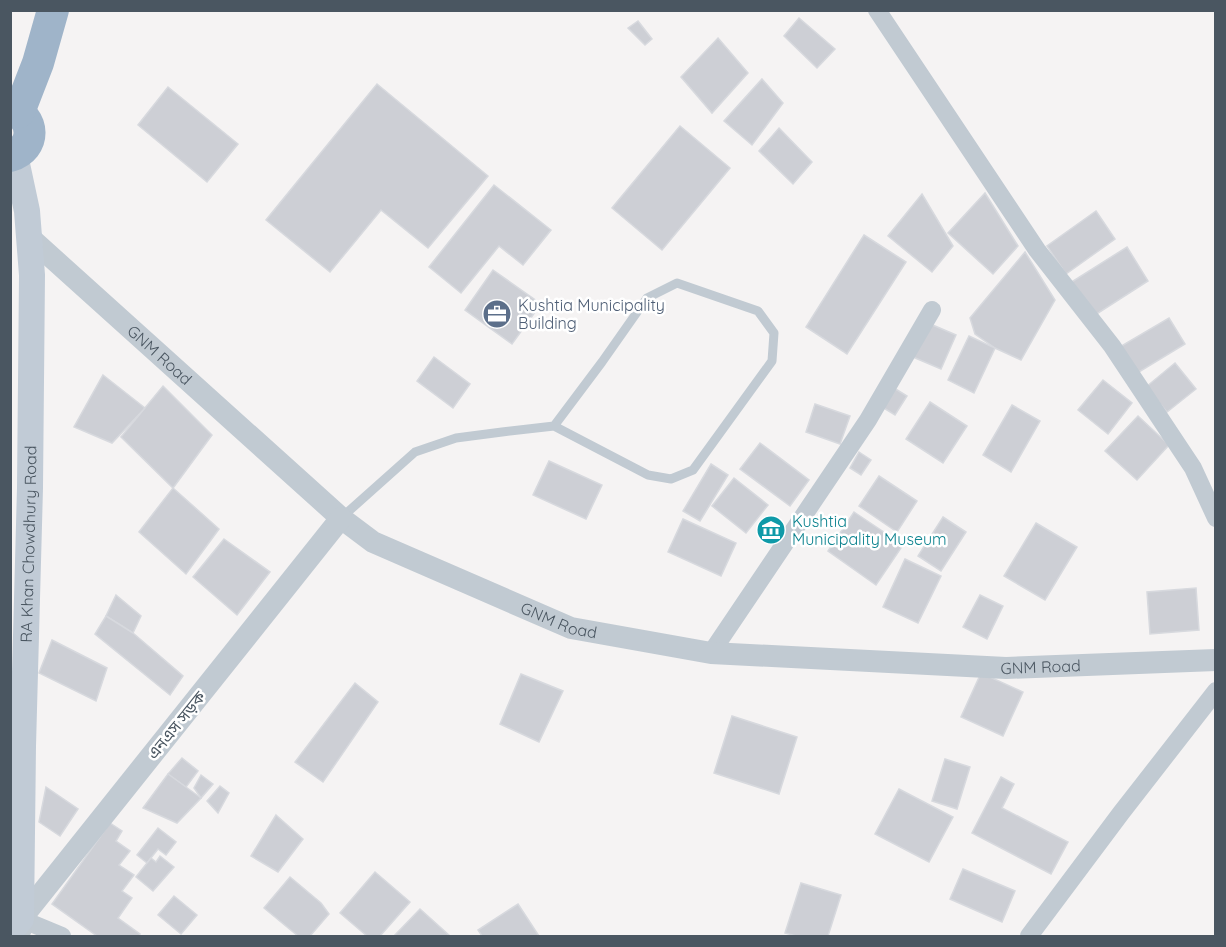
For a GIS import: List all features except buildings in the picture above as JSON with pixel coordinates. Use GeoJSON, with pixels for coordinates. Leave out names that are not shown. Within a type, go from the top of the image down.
{"type":"FeatureCollection","features":[{"type":"Feature","properties":{"kind":"highway"},"geometry":{"type":"LineString","coordinates":[[13,155],[25,147],[30,135],[28,122],[15,110],[38,63],[53,10]]}},
{"type":"Feature","properties":{"kind":"main road","name":"RA Khan Chowdhury Road"},"geometry":{"type":"LineString","coordinates":[[13,155],[27,211],[32,275],[30,477],[17,929]]}},
{"type":"Feature","properties":{"kind":"street"},"geometry":{"type":"LineString","coordinates":[[877,10],[1037,250],[1124,364],[1193,468],[1215,518]]}},
{"type":"Feature","properties":{"kind":"street","name":"GNM Road"},"geometry":{"type":"LineString","coordinates":[[29,237],[341,518],[374,542],[571,628],[711,652],[1006,668],[1215,660]]}},
{"type":"Feature","properties":{"kind":"street"},"geometry":{"type":"LineString","coordinates":[[711,652],[868,420],[932,310]]}},
{"type":"Feature","properties":{"kind":"street","name":"এনএস সড়ক"},"geometry":{"type":"LineString","coordinates":[[17,929],[341,518]]}},
{"type":"Feature","properties":{"kind":"street"},"geometry":{"type":"LineString","coordinates":[[1029,936],[1215,691]]}},
{"type":"Feature","properties":{"kind":"street"},"geometry":{"type":"LineString","coordinates":[[17,929],[62,936]]}},
{"type":"Feature","properties":{"kind":"lane"},"geometry":{"type":"LineString","coordinates":[[341,518],[415,452],[456,438],[554,426],[648,475],[671,479],[693,470],[772,361],[774,333],[758,311],[677,283],[647,298],[554,426]]}},
{"type":"Feature","properties":{"kind":"place","name":"Kushtia Municipality Building"},"geometry":{"type":"Point","coordinates":[497,314]}},
{"type":"Feature","properties":{"kind":"place","name":"Kushtia Municipality Museum"},"geometry":{"type":"Point","coordinates":[771,530]}}]}
